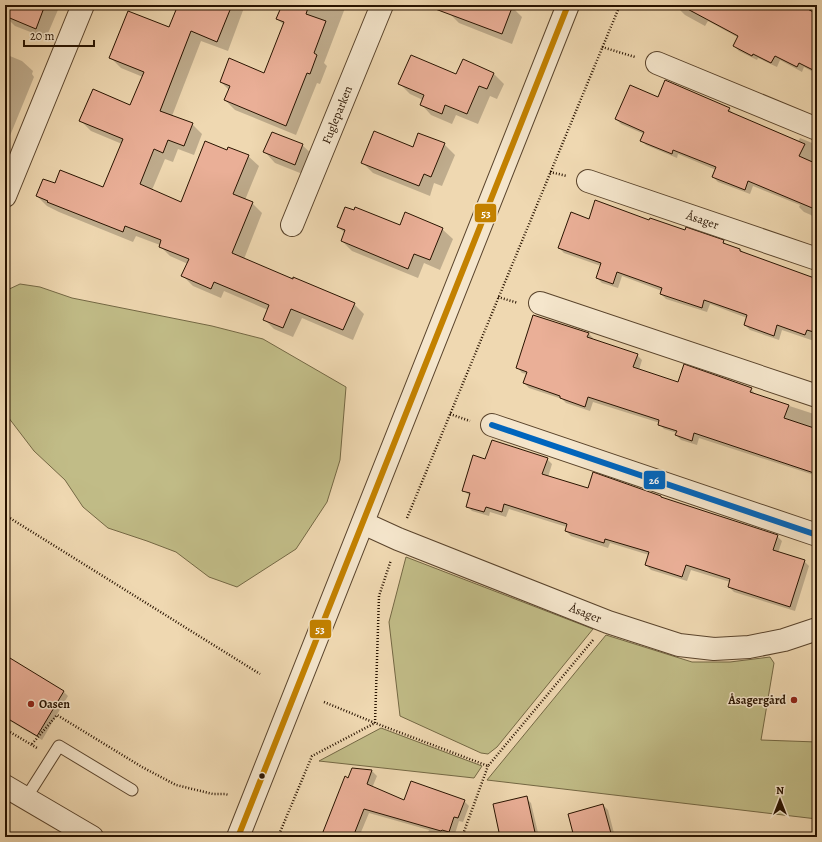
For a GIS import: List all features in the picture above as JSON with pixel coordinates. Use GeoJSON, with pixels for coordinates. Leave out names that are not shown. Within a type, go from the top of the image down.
{"type":"FeatureCollection","features":[{"type":"Feature","properties":{"kind":"street"},"geometry":{"type":"LineString","coordinates":[[5,196],[83,5]]}},
{"type":"Feature","properties":{"kind":"street","name":"Fugleparken"},"geometry":{"type":"LineString","coordinates":[[292,225],[382,5]]}},
{"type":"Feature","properties":{"kind":"street"},"geometry":{"type":"LineString","coordinates":[[238,837],[568,5]]}},
{"type":"Feature","properties":{"kind":"street"},"geometry":{"type":"LineString","coordinates":[[657,63],[817,129]]}},
{"type":"Feature","properties":{"kind":"street","name":"Åsager"},"geometry":{"type":"LineString","coordinates":[[588,181],[817,259]]}},
{"type":"Feature","properties":{"kind":"street"},"geometry":{"type":"LineString","coordinates":[[540,303],[817,396]]}},
{"type":"Feature","properties":{"kind":"street"},"geometry":{"type":"LineString","coordinates":[[492,425],[817,535]]}},
{"type":"Feature","properties":{"kind":"street","name":"Åsager"},"geometry":{"type":"LineString","coordinates":[[363,524],[608,622],[679,645],[714,649],[749,647],[784,640],[817,629]]}},
{"type":"Feature","properties":{"kind":"street"},"geometry":{"type":"LineString","coordinates":[[5,786],[92,837]]}},
{"type":"Feature","properties":{"kind":"lane"},"geometry":{"type":"LineString","coordinates":[[26,798],[59,746],[132,790]]}},
{"type":"Feature","properties":{"kind":"path"},"geometry":{"type":"LineString","coordinates":[[375,723],[380,596],[398,539],[620,5]]}},
{"type":"Feature","properties":{"kind":"path"},"geometry":{"type":"LineString","coordinates":[[602,47],[657,63]]}},
{"type":"Feature","properties":{"kind":"path"},"geometry":{"type":"LineString","coordinates":[[5,515],[260,674]]}},
{"type":"Feature","properties":{"kind":"path"},"geometry":{"type":"LineString","coordinates":[[462,837],[488,766],[608,622]]}},
{"type":"Feature","properties":{"kind":"path"},"geometry":{"type":"LineString","coordinates":[[324,702],[488,766]]}},
{"type":"Feature","properties":{"kind":"path"},"geometry":{"type":"LineString","coordinates":[[32,744],[56,715],[142,767],[176,785],[213,794],[225,794],[252,803]]}},
{"type":"Feature","properties":{"kind":"path"},"geometry":{"type":"LineString","coordinates":[[278,837],[312,756],[375,723]]}},
{"type":"Feature","properties":{"kind":"path"},"geometry":{"type":"LineString","coordinates":[[5,729],[52,756]]}},
{"type":"Feature","properties":{"kind":"shaded area"},"geometry":{"type":"Polygon","coordinates":[[[20,284],[40,287],[72,298],[212,326],[263,339],[346,387],[340,460],[327,502],[296,549],[237,587],[209,577],[176,552],[108,528],[83,507],[65,480],[34,451],[5,413],[5,291],[20,284]]]}},
{"type":"Feature","properties":{"kind":"shaded area"},"geometry":{"type":"Polygon","coordinates":[[[406,557],[593,629],[497,747],[488,754],[481,753],[400,716],[389,622],[406,557]]]}},
{"type":"Feature","properties":{"kind":"shaded area"},"geometry":{"type":"Polygon","coordinates":[[[606,635],[692,662],[730,662],[770,657],[774,663],[761,740],[817,742],[817,819],[487,780],[606,635]]]}},
{"type":"Feature","properties":{"kind":"shaded area"},"geometry":{"type":"Polygon","coordinates":[[[381,728],[482,766],[474,778],[319,761],[381,728]]]}},
{"type":"Feature","properties":{"kind":"building"},"geometry":{"type":"Polygon","coordinates":[[[5,5],[45,5],[36,29],[5,16],[5,5]]]}},
{"type":"Feature","properties":{"kind":"building"},"geometry":{"type":"Polygon","coordinates":[[[178,5],[232,5],[217,42],[191,31],[160,111],[193,123],[184,146],[168,140],[163,153],[154,149],[140,184],[181,202],[205,141],[227,150],[228,147],[249,155],[233,194],[253,202],[232,253],[355,303],[343,330],[291,309],[283,328],[263,320],[269,305],[214,282],[211,289],[181,276],[189,259],[159,247],[161,240],[125,226],[123,232],[47,202],[48,201],[36,196],[43,179],[55,183],[60,170],[103,187],[123,139],[79,121],[93,89],[130,105],[144,72],[109,58],[128,11],[169,27],[178,5]]]}},
{"type":"Feature","properties":{"kind":"building"},"geometry":{"type":"Polygon","coordinates":[[[282,5],[309,5],[306,14],[326,21],[314,53],[317,55],[310,74],[307,73],[286,126],[224,100],[230,86],[220,82],[229,58],[264,73],[284,22],[276,19],[282,5]]]}},
{"type":"Feature","properties":{"kind":"building"},"geometry":{"type":"Polygon","coordinates":[[[431,5],[513,5],[502,34],[430,7],[431,5]]]}},
{"type":"Feature","properties":{"kind":"building"},"geometry":{"type":"Polygon","coordinates":[[[680,5],[800,5],[817,14],[817,72],[799,63],[797,67],[775,56],[771,63],[753,54],[752,56],[733,46],[738,36],[680,5]]]}},
{"type":"Feature","properties":{"kind":"building"},"geometry":{"type":"Polygon","coordinates":[[[411,55],[456,74],[463,59],[494,73],[487,89],[479,86],[467,114],[445,105],[442,114],[420,105],[424,95],[398,84],[411,55]]]}},
{"type":"Feature","properties":{"kind":"building"},"geometry":{"type":"Polygon","coordinates":[[[665,80],[730,108],[728,111],[805,144],[799,156],[817,164],[817,210],[748,181],[745,190],[712,177],[716,167],[673,150],[672,154],[640,141],[644,132],[615,119],[630,85],[658,97],[665,80]]]}},
{"type":"Feature","properties":{"kind":"building"},"geometry":{"type":"Polygon","coordinates":[[[374,131],[413,147],[418,133],[445,143],[431,177],[424,174],[419,186],[361,163],[374,131]]]}},
{"type":"Feature","properties":{"kind":"building"},"geometry":{"type":"Polygon","coordinates":[[[272,132],[303,144],[295,165],[263,152],[272,132]]]}},
{"type":"Feature","properties":{"kind":"building"},"geometry":{"type":"Polygon","coordinates":[[[595,200],[649,220],[650,218],[685,230],[686,227],[724,240],[723,243],[740,249],[740,251],[817,279],[817,333],[807,330],[805,335],[777,325],[774,336],[744,325],[747,315],[704,300],[702,308],[660,294],[662,288],[617,272],[613,284],[596,278],[601,263],[558,248],[571,212],[589,219],[595,200]]]}},
{"type":"Feature","properties":{"kind":"building"},"geometry":{"type":"Polygon","coordinates":[[[345,207],[354,210],[355,207],[400,225],[405,212],[443,228],[430,260],[414,254],[408,269],[341,241],[345,230],[337,227],[345,207]]]}},
{"type":"Feature","properties":{"kind":"building"},"geometry":{"type":"Polygon","coordinates":[[[533,315],[589,333],[587,337],[638,354],[633,367],[678,382],[684,364],[752,388],[750,392],[789,405],[784,418],[817,429],[817,474],[694,433],[692,441],[675,435],[677,431],[658,425],[659,420],[588,397],[585,407],[560,398],[560,396],[523,383],[527,372],[516,368],[533,315]]]}},
{"type":"Feature","properties":{"kind":"building"},"geometry":{"type":"Polygon","coordinates":[[[492,440],[548,458],[542,474],[588,488],[593,472],[661,497],[778,535],[773,550],[805,560],[790,607],[728,587],[730,579],[686,565],[682,577],[645,565],[649,552],[605,539],[604,543],[565,531],[567,524],[504,504],[502,512],[486,507],[484,512],[466,507],[470,493],[462,491],[473,455],[485,459],[492,440]]]}},
{"type":"Feature","properties":{"kind":"building","name":"Oasen"},"geometry":{"type":"Polygon","coordinates":[[[5,655],[64,691],[37,736],[5,717],[5,655]]]}},
{"type":"Feature","properties":{"kind":"building"},"geometry":{"type":"Polygon","coordinates":[[[352,768],[372,770],[367,784],[404,800],[411,781],[465,800],[458,818],[454,817],[449,832],[364,809],[353,837],[321,837],[345,776],[348,778],[352,768]]]}},
{"type":"Feature","properties":{"kind":"building"},"geometry":{"type":"Polygon","coordinates":[[[527,796],[536,837],[500,837],[493,804],[527,796]]]}},
{"type":"Feature","properties":{"kind":"building"},"geometry":{"type":"Polygon","coordinates":[[[603,804],[612,837],[574,837],[568,814],[603,804]]]}},
{"type":"Feature","properties":{"kind":"transit line","name":"53"},"geometry":{"type":"LineString","coordinates":[[238,837],[568,5]]}},
{"type":"Feature","properties":{"kind":"transit line","name":"26"},"geometry":{"type":"LineString","coordinates":[[492,425],[817,535]]}},
{"type":"Feature","properties":{"kind":"place","name":"Åsagergård"},"geometry":{"type":"Point","coordinates":[794,700]}},
{"type":"Feature","properties":{"kind":"place","name":"Oasen"},"geometry":{"type":"Point","coordinates":[31,704]}}]}
